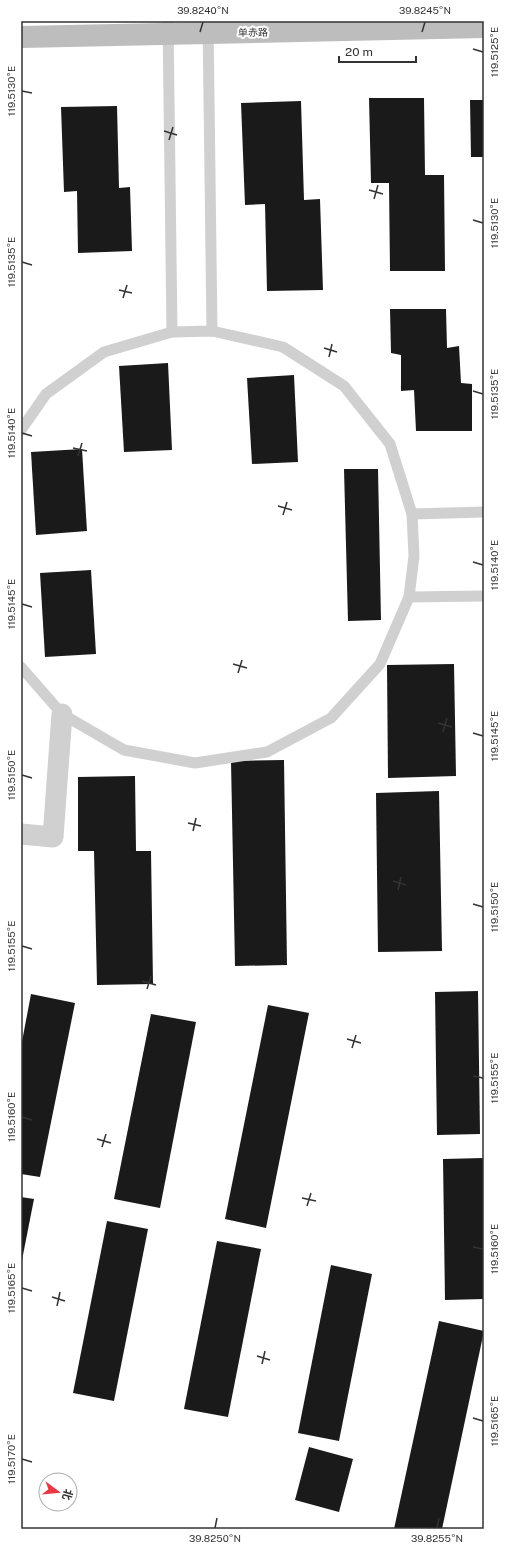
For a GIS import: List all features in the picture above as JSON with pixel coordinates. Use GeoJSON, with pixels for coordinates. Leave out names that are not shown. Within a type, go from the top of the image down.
{"type":"FeatureCollection","features":[{"type":"Feature","properties":{"kind":"main road","name":"单赤路"},"geometry":{"type":"LineString","coordinates":[[21,37],[208,27],[484,27]]}},
{"type":"Feature","properties":{"kind":"street"},"geometry":{"type":"LineString","coordinates":[[21,834],[53,837],[62,714]]}},
{"type":"Feature","properties":{"kind":"lane"},"geometry":{"type":"LineString","coordinates":[[208,27],[212,331]]}},
{"type":"Feature","properties":{"kind":"lane"},"geometry":{"type":"LineString","coordinates":[[167,28],[172,332]]}},
{"type":"Feature","properties":{"kind":"lane"},"geometry":{"type":"LineString","coordinates":[[21,430],[46,394],[104,352],[172,332],[212,331],[283,347],[344,386],[390,444],[412,514],[414,556],[409,598],[380,664],[331,718],[267,752],[195,763],[124,750],[62,714],[21,667]]}},
{"type":"Feature","properties":{"kind":"lane"},"geometry":{"type":"LineString","coordinates":[[412,514],[484,512]]}},
{"type":"Feature","properties":{"kind":"lane"},"geometry":{"type":"LineString","coordinates":[[409,598],[484,596]]}},
{"type":"Feature","properties":{"kind":"building"},"geometry":{"type":"Polygon","coordinates":[[[369,98],[424,98],[425,175],[444,175],[445,271],[390,271],[389,183],[371,183],[369,98]]]}},
{"type":"Feature","properties":{"kind":"building"},"geometry":{"type":"Polygon","coordinates":[[[470,100],[484,100],[484,157],[471,157],[470,100]]]}},
{"type":"Feature","properties":{"kind":"building"},"geometry":{"type":"Polygon","coordinates":[[[301,101],[304,200],[320,199],[323,290],[267,291],[265,204],[245,205],[241,103],[301,101]]]}},
{"type":"Feature","properties":{"kind":"building"},"geometry":{"type":"Polygon","coordinates":[[[117,106],[119,188],[130,187],[132,251],[78,253],[77,191],[64,192],[61,107],[117,106]]]}},
{"type":"Feature","properties":{"kind":"building"},"geometry":{"type":"Polygon","coordinates":[[[390,309],[446,309],[447,348],[459,346],[461,383],[472,384],[472,431],[416,431],[414,390],[401,391],[401,355],[391,353],[390,309]]]}},
{"type":"Feature","properties":{"kind":"building"},"geometry":{"type":"Polygon","coordinates":[[[168,363],[172,450],[124,452],[119,366],[168,363]]]}},
{"type":"Feature","properties":{"kind":"building"},"geometry":{"type":"Polygon","coordinates":[[[294,375],[298,462],[252,464],[247,378],[294,375]]]}},
{"type":"Feature","properties":{"kind":"building"},"geometry":{"type":"Polygon","coordinates":[[[82,449],[87,531],[36,535],[31,452],[82,449]]]}},
{"type":"Feature","properties":{"kind":"building"},"geometry":{"type":"Polygon","coordinates":[[[344,469],[378,469],[381,620],[348,621],[344,469]]]}},
{"type":"Feature","properties":{"kind":"building"},"geometry":{"type":"Polygon","coordinates":[[[91,570],[96,654],[45,657],[40,573],[91,570]]]}},
{"type":"Feature","properties":{"kind":"building"},"geometry":{"type":"Polygon","coordinates":[[[454,664],[456,776],[388,778],[387,665],[454,664]]]}},
{"type":"Feature","properties":{"kind":"building"},"geometry":{"type":"Polygon","coordinates":[[[284,760],[287,965],[235,966],[231,761],[284,760]]]}},
{"type":"Feature","properties":{"kind":"building"},"geometry":{"type":"Polygon","coordinates":[[[135,776],[136,851],[151,851],[153,984],[97,985],[94,851],[78,851],[78,777],[135,776]]]}},
{"type":"Feature","properties":{"kind":"building"},"geometry":{"type":"Polygon","coordinates":[[[439,791],[442,951],[378,952],[376,793],[439,791]]]}},
{"type":"Feature","properties":{"kind":"building"},"geometry":{"type":"Polygon","coordinates":[[[478,991],[480,1134],[437,1135],[435,992],[478,991]]]}},
{"type":"Feature","properties":{"kind":"building"},"geometry":{"type":"Polygon","coordinates":[[[31,994],[75,1003],[40,1177],[21,1174],[21,1047],[31,994]]]}},
{"type":"Feature","properties":{"kind":"building"},"geometry":{"type":"Polygon","coordinates":[[[268,1005],[309,1013],[266,1228],[225,1219],[268,1005]]]}},
{"type":"Feature","properties":{"kind":"building"},"geometry":{"type":"Polygon","coordinates":[[[151,1014],[196,1022],[160,1208],[114,1199],[151,1014]]]}},
{"type":"Feature","properties":{"kind":"building"},"geometry":{"type":"Polygon","coordinates":[[[484,1158],[484,1299],[445,1300],[443,1159],[484,1158]]]}},
{"type":"Feature","properties":{"kind":"building"},"geometry":{"type":"Polygon","coordinates":[[[21,1197],[34,1199],[22,1260],[21,1260],[21,1197]]]}},
{"type":"Feature","properties":{"kind":"building"},"geometry":{"type":"Polygon","coordinates":[[[107,1221],[148,1229],[114,1401],[73,1393],[107,1221]]]}},
{"type":"Feature","properties":{"kind":"building"},"geometry":{"type":"Polygon","coordinates":[[[217,1241],[261,1249],[228,1417],[184,1409],[217,1241]]]}},
{"type":"Feature","properties":{"kind":"building"},"geometry":{"type":"Polygon","coordinates":[[[331,1265],[372,1274],[339,1441],[298,1433],[331,1265]]]}},
{"type":"Feature","properties":{"kind":"building"},"geometry":{"type":"Polygon","coordinates":[[[439,1321],[484,1331],[442,1529],[394,1529],[439,1321]]]}},
{"type":"Feature","properties":{"kind":"building"},"geometry":{"type":"Polygon","coordinates":[[[309,1447],[353,1459],[339,1512],[295,1500],[309,1447]]]}}]}
